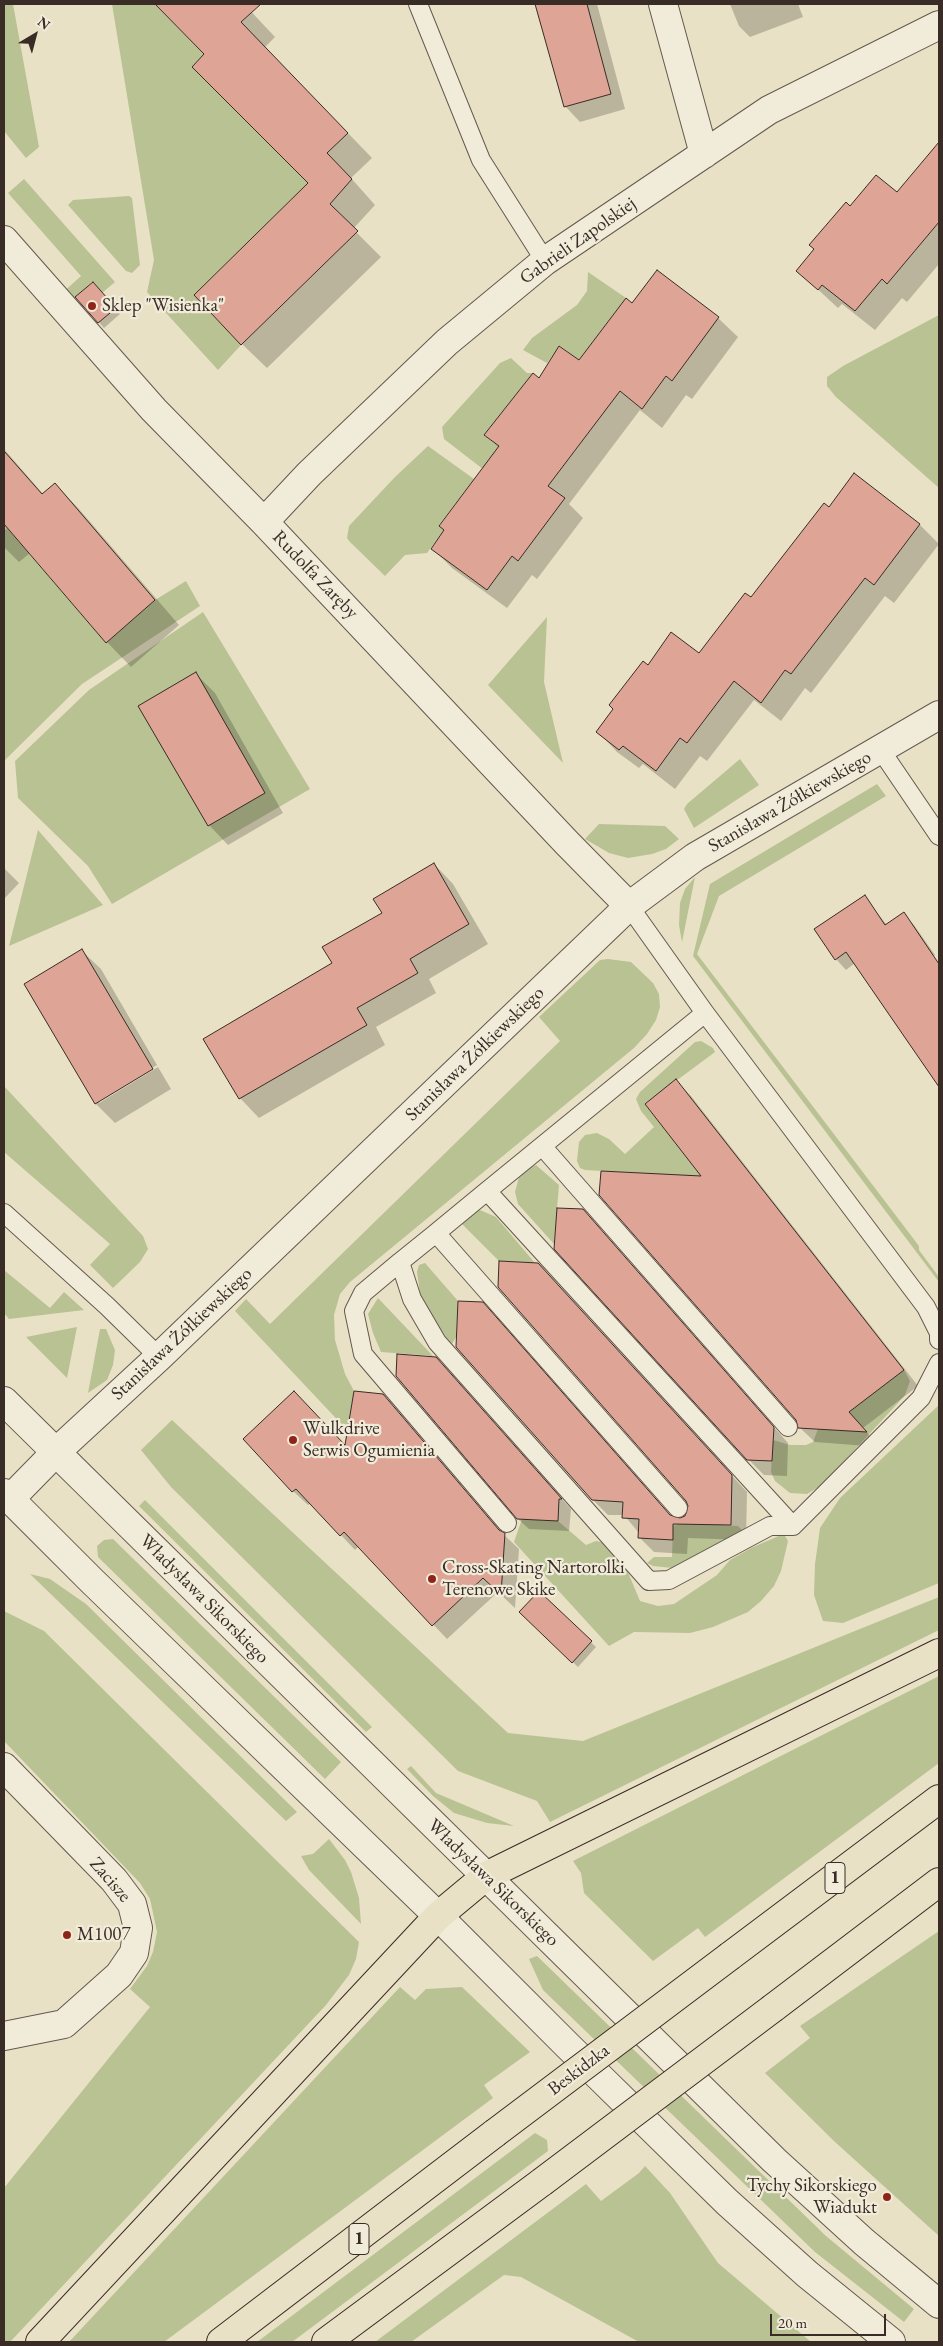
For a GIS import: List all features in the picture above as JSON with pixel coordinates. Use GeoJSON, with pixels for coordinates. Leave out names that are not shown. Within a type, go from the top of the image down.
{"type":"FeatureCollection","features":[{"type":"Feature","properties":{"kind":"main road"},"geometry":{"type":"LineString","coordinates":[[40,2342],[438,1916],[486,1876],[939,1653]]}},
{"type":"Feature","properties":{"kind":"main road","name":"Beskidzka"},"geometry":{"type":"LineString","coordinates":[[221,2342],[939,1799]]}},
{"type":"Feature","properties":{"kind":"main road"},"geometry":{"type":"LineString","coordinates":[[326,2342],[542,2182],[939,1882]]}},
{"type":"Feature","properties":{"kind":"street"},"geometry":{"type":"LineString","coordinates":[[663,4],[704,154]]}},
{"type":"Feature","properties":{"kind":"street","name":"Gabrieli Zapolskiej"},"geometry":{"type":"LineString","coordinates":[[264,522],[309,474],[447,342],[545,261],[769,110],[939,25]]}},
{"type":"Feature","properties":{"kind":"street","name":"Rudolfa Zaręby"},"geometry":{"type":"LineString","coordinates":[[4,240],[154,410],[264,522],[629,906]]}},
{"type":"Feature","properties":{"kind":"street","name":"Stanisława Żółkiewskiego"},"geometry":{"type":"LineString","coordinates":[[56,1452],[159,1357],[629,906],[695,857],[939,715]]}},
{"type":"Feature","properties":{"kind":"street","name":"Władysława Sikorskiego"},"geometry":{"type":"LineString","coordinates":[[4,1401],[774,2160],[864,2242],[939,2304]]}},
{"type":"Feature","properties":{"kind":"street"},"geometry":{"type":"LineString","coordinates":[[56,1452],[6,1500],[438,1916],[727,2202],[807,2274],[891,2342]]}},
{"type":"Feature","properties":{"kind":"street","name":"Zacisze"},"geometry":{"type":"LineString","coordinates":[[4,1767],[114,1880],[132,1904],[138,1928],[134,1954],[119,1975],[64,2024],[4,2036]]}},
{"type":"Feature","properties":{"kind":"lane"},"geometry":{"type":"LineString","coordinates":[[418,4],[481,160],[545,261]]}},
{"type":"Feature","properties":{"kind":"lane"},"geometry":{"type":"LineString","coordinates":[[880,749],[939,836]]}},
{"type":"Feature","properties":{"kind":"lane"},"geometry":{"type":"LineString","coordinates":[[629,906],[926,1307],[939,1333],[939,1340]]}},
{"type":"Feature","properties":{"kind":"lane"},"geometry":{"type":"LineString","coordinates":[[507,1523],[363,1354],[354,1311],[363,1293],[706,1012]]}},
{"type":"Feature","properties":{"kind":"lane"},"geometry":{"type":"LineString","coordinates":[[542,1146],[788,1427]]}},
{"type":"Feature","properties":{"kind":"lane"},"geometry":{"type":"LineString","coordinates":[[487,1191],[793,1526]]}},
{"type":"Feature","properties":{"kind":"lane"},"geometry":{"type":"LineString","coordinates":[[4,1213],[107,1306],[159,1357]]}},
{"type":"Feature","properties":{"kind":"lane"},"geometry":{"type":"LineString","coordinates":[[436,1233],[678,1508]]}},
{"type":"Feature","properties":{"kind":"lane"},"geometry":{"type":"LineString","coordinates":[[400,1262],[412,1300],[437,1342],[649,1580],[669,1580],[770,1526],[793,1526],[921,1398],[939,1363]]}},
{"type":"Feature","properties":{"kind":"green space"},"geometry":{"type":"Polygon","coordinates":[[[4,4],[13,4],[39,147],[26,158],[4,131],[4,4]]]}},
{"type":"Feature","properties":{"kind":"green space"},"geometry":{"type":"Polygon","coordinates":[[[112,4],[155,4],[204,54],[192,67],[308,183],[194,295],[241,345],[218,370],[147,292],[154,260],[112,4]]]}},
{"type":"Feature","properties":{"kind":"green space"},"geometry":{"type":"Polygon","coordinates":[[[24,179],[115,282],[102,293],[92,282],[68,304],[60,295],[81,276],[8,193],[24,179]]]}},
{"type":"Feature","properties":{"kind":"green space"},"geometry":{"type":"Polygon","coordinates":[[[129,196],[132,198],[140,265],[132,273],[126,271],[68,205],[73,200],[129,196]]]}},
{"type":"Feature","properties":{"kind":"green space"},"geometry":{"type":"Polygon","coordinates":[[[588,272],[626,298],[579,360],[560,346],[547,363],[523,350],[532,338],[577,305],[587,291],[588,272]]]}},
{"type":"Feature","properties":{"kind":"green space"},"geometry":{"type":"Polygon","coordinates":[[[939,315],[939,488],[836,397],[827,386],[827,377],[843,366],[939,315]]]}},
{"type":"Feature","properties":{"kind":"green space"},"geometry":{"type":"Polygon","coordinates":[[[511,358],[527,373],[533,373],[484,435],[504,451],[488,473],[444,439],[442,427],[500,363],[511,358]]]}},
{"type":"Feature","properties":{"kind":"green space"},"geometry":{"type":"Polygon","coordinates":[[[428,446],[474,479],[439,525],[444,530],[427,553],[405,555],[385,576],[347,538],[349,526],[395,477],[428,446]]]}},
{"type":"Feature","properties":{"kind":"green space"},"geometry":{"type":"Polygon","coordinates":[[[7,528],[106,643],[155,600],[186,581],[200,606],[82,684],[4,761],[4,531],[7,528]]]}},
{"type":"Feature","properties":{"kind":"green space"},"geometry":{"type":"Polygon","coordinates":[[[203,612],[310,789],[112,904],[88,866],[18,798],[15,761],[89,690],[203,612]]]}},
{"type":"Feature","properties":{"kind":"green space"},"geometry":{"type":"Polygon","coordinates":[[[547,617],[544,682],[563,763],[488,685],[547,617]]]}},
{"type":"Feature","properties":{"kind":"green space"},"geometry":{"type":"Polygon","coordinates":[[[740,759],[759,785],[694,828],[684,809],[687,804],[740,759]]]}},
{"type":"Feature","properties":{"kind":"green space"},"geometry":{"type":"Polygon","coordinates":[[[877,784],[886,796],[719,896],[697,954],[919,1246],[919,1250],[939,1277],[939,1282],[693,956],[710,884],[877,784]]]}},
{"type":"Feature","properties":{"kind":"green space"},"geometry":{"type":"Polygon","coordinates":[[[599,824],[665,826],[679,839],[666,849],[652,854],[628,858],[609,853],[585,839],[599,824]]]}},
{"type":"Feature","properties":{"kind":"green space"},"geometry":{"type":"Polygon","coordinates":[[[38,830],[103,905],[9,946],[38,830]]]}},
{"type":"Feature","properties":{"kind":"green space"},"geometry":{"type":"Polygon","coordinates":[[[695,877],[682,942],[679,925],[680,903],[685,889],[695,877]]]}},
{"type":"Feature","properties":{"kind":"green space"},"geometry":{"type":"Polygon","coordinates":[[[608,959],[631,962],[653,983],[659,994],[660,1007],[656,1020],[647,1034],[634,1048],[350,1282],[340,1294],[334,1315],[335,1340],[345,1374],[354,1391],[347,1430],[235,1311],[246,1299],[270,1324],[560,1041],[539,1017],[600,960],[608,959]]]}},
{"type":"Feature","properties":{"kind":"green space"},"geometry":{"type":"Polygon","coordinates":[[[701,1041],[713,1048],[715,1052],[645,1104],[872,1394],[904,1370],[910,1381],[905,1395],[898,1403],[822,1485],[807,1494],[790,1493],[775,1481],[771,1472],[773,1440],[790,1445],[806,1445],[813,1442],[818,1429],[848,1431],[849,1412],[638,1173],[585,1170],[580,1168],[577,1161],[579,1142],[585,1135],[597,1133],[609,1139],[625,1154],[654,1127],[641,1111],[636,1099],[640,1092],[695,1042],[701,1041]]]}},
{"type":"Feature","properties":{"kind":"green space"},"geometry":{"type":"Polygon","coordinates":[[[4,1086],[143,1236],[148,1249],[140,1262],[113,1288],[90,1265],[110,1244],[4,1152],[4,1086]]]}},
{"type":"Feature","properties":{"kind":"green space"},"geometry":{"type":"Polygon","coordinates":[[[536,1165],[559,1185],[554,1244],[518,1204],[515,1192],[519,1177],[526,1169],[536,1165]]]}},
{"type":"Feature","properties":{"kind":"green space"},"geometry":{"type":"Polygon","coordinates":[[[480,1210],[496,1217],[535,1263],[499,1261],[461,1223],[470,1212],[480,1210]]]}},
{"type":"Feature","properties":{"kind":"green space"},"geometry":{"type":"Polygon","coordinates":[[[425,1263],[458,1301],[456,1337],[452,1344],[435,1324],[420,1293],[417,1272],[419,1265],[425,1263]]]}},
{"type":"Feature","properties":{"kind":"green space"},"geometry":{"type":"Polygon","coordinates":[[[4,1270],[50,1308],[64,1292],[84,1310],[9,1319],[4,1313],[4,1270]]]}},
{"type":"Feature","properties":{"kind":"green space"},"geometry":{"type":"Polygon","coordinates":[[[378,1298],[433,1356],[381,1352],[368,1314],[378,1298]]]}},
{"type":"Feature","properties":{"kind":"green space"},"geometry":{"type":"Polygon","coordinates":[[[77,1327],[67,1378],[26,1337],[77,1327]]]}},
{"type":"Feature","properties":{"kind":"green space"},"geometry":{"type":"Polygon","coordinates":[[[100,1329],[106,1329],[115,1350],[113,1365],[107,1380],[88,1393],[100,1329]]]}},
{"type":"Feature","properties":{"kind":"green space"},"geometry":{"type":"Polygon","coordinates":[[[939,1405],[939,1583],[843,1623],[823,1621],[814,1595],[815,1564],[820,1528],[840,1498],[939,1405]]]}},
{"type":"Feature","properties":{"kind":"green space"},"geometry":{"type":"Polygon","coordinates":[[[172,1420],[508,1733],[583,1741],[939,1597],[939,1630],[550,1822],[537,1801],[458,1771],[171,1487],[141,1450],[172,1420]]]}},
{"type":"Feature","properties":{"kind":"green space"},"geometry":{"type":"Polygon","coordinates":[[[145,1500],[372,1727],[366,1732],[139,1506],[145,1500]]]}},
{"type":"Feature","properties":{"kind":"green space"},"geometry":{"type":"Polygon","coordinates":[[[522,1519],[558,1521],[586,1545],[596,1541],[607,1543],[627,1570],[640,1601],[658,1606],[674,1604],[717,1575],[730,1560],[751,1548],[781,1535],[785,1536],[788,1541],[781,1571],[774,1586],[748,1612],[713,1627],[690,1633],[634,1632],[609,1646],[514,1542],[522,1519]]]}},
{"type":"Feature","properties":{"kind":"green space"},"geometry":{"type":"Polygon","coordinates":[[[683,1523],[738,1526],[745,1533],[682,1569],[653,1566],[647,1563],[654,1557],[672,1557],[673,1526],[683,1523]]]}},
{"type":"Feature","properties":{"kind":"green space"},"geometry":{"type":"Polygon","coordinates":[[[113,1539],[341,1762],[325,1779],[98,1557],[97,1546],[104,1540],[113,1539]]]}},
{"type":"Feature","properties":{"kind":"green space"},"geometry":{"type":"Polygon","coordinates":[[[30,1574],[50,1579],[86,1604],[297,1812],[286,1821],[30,1574]]]}},
{"type":"Feature","properties":{"kind":"green space"},"geometry":{"type":"Polygon","coordinates":[[[4,1611],[44,1631],[359,1942],[356,1959],[349,1975],[326,2005],[10,2342],[4,2342],[4,2188],[150,2007],[130,1989],[147,1966],[153,1952],[157,1932],[150,1899],[140,1883],[4,1741],[4,1611]]]}},
{"type":"Feature","properties":{"kind":"green space"},"geometry":{"type":"Polygon","coordinates":[[[939,1676],[939,1763],[705,1937],[698,1928],[653,1961],[584,1893],[581,1873],[573,1861],[939,1676]]]}},
{"type":"Feature","properties":{"kind":"green space"},"geometry":{"type":"Polygon","coordinates":[[[411,1766],[436,1793],[514,1826],[487,1823],[454,1813],[433,1796],[407,1769],[411,1766]]]}},
{"type":"Feature","properties":{"kind":"green space"},"geometry":{"type":"Polygon","coordinates":[[[329,1839],[345,1860],[351,1872],[359,1898],[361,1924],[309,1870],[301,1856],[313,1854],[329,1839]]]}},
{"type":"Feature","properties":{"kind":"green space"},"geometry":{"type":"Polygon","coordinates":[[[939,1931],[939,2236],[835,2142],[765,2073],[810,2038],[800,2026],[939,1931]]]}},
{"type":"Feature","properties":{"kind":"green space"},"geometry":{"type":"Polygon","coordinates":[[[537,1956],[826,2236],[914,2309],[904,2322],[815,2252],[543,1990],[529,1959],[537,1956]]]}},
{"type":"Feature","properties":{"kind":"green space"},"geometry":{"type":"Polygon","coordinates":[[[400,1987],[415,2000],[426,1989],[462,1987],[530,2052],[484,2085],[493,2098],[164,2342],[69,2342],[400,1987]]]}},
{"type":"Feature","properties":{"kind":"green space"},"geometry":{"type":"Polygon","coordinates":[[[535,2133],[547,2140],[548,2151],[292,2342],[257,2342],[535,2133]]]}},
{"type":"Feature","properties":{"kind":"green space"},"geometry":{"type":"Polygon","coordinates":[[[645,2166],[670,2193],[718,2263],[811,2342],[639,2342],[521,2277],[504,2275],[411,2342],[375,2342],[586,2184],[601,2201],[639,2173],[645,2166]]]}},
{"type":"Feature","properties":{"kind":"building"},"geometry":{"type":"Polygon","coordinates":[[[155,4],[261,4],[241,22],[348,133],[327,153],[352,179],[330,204],[358,231],[241,345],[194,295],[308,183],[192,67],[204,54],[155,4]]]}},
{"type":"Feature","properties":{"kind":"building"},"geometry":{"type":"Polygon","coordinates":[[[535,4],[587,4],[611,94],[564,107],[535,4]]]}},
{"type":"Feature","properties":{"kind":"building"},"geometry":{"type":"Polygon","coordinates":[[[939,142],[939,222],[887,284],[882,279],[855,311],[822,285],[818,290],[796,271],[814,249],[809,245],[846,202],[850,206],[876,175],[897,192],[939,142]]]}},
{"type":"Feature","properties":{"kind":"building"},"geometry":{"type":"Polygon","coordinates":[[[657,270],[719,317],[672,381],[666,376],[642,409],[620,391],[548,486],[565,498],[518,561],[512,556],[487,590],[431,549],[444,530],[439,526],[499,446],[484,435],[533,373],[539,378],[559,346],[579,360],[626,298],[632,303],[657,270]]]}},
{"type":"Feature","properties":{"kind":"building","name":"Sklep \"Wisienka\""},"geometry":{"type":"Polygon","coordinates":[[[93,282],[116,308],[98,323],[75,297],[93,282]]]}},
{"type":"Feature","properties":{"kind":"building"},"geometry":{"type":"Polygon","coordinates":[[[4,451],[42,494],[55,483],[155,600],[106,643],[4,524],[4,451]]]}},
{"type":"Feature","properties":{"kind":"building"},"geometry":{"type":"Polygon","coordinates":[[[854,473],[920,524],[874,585],[865,578],[791,674],[785,670],[761,703],[734,681],[687,743],[680,738],[656,771],[623,746],[619,750],[596,732],[613,709],[609,705],[643,661],[648,665],[671,632],[699,653],[745,593],[751,597],[824,503],[829,507],[854,473]]]}},
{"type":"Feature","properties":{"kind":"building"},"geometry":{"type":"Polygon","coordinates":[[[196,672],[265,793],[208,826],[138,706],[196,672]]]}},
{"type":"Feature","properties":{"kind":"building"},"geometry":{"type":"Polygon","coordinates":[[[434,863],[469,924],[410,959],[418,973],[357,1008],[367,1025],[239,1099],[203,1039],[332,963],[322,947],[382,913],[373,899],[434,863]]]}},
{"type":"Feature","properties":{"kind":"building"},"geometry":{"type":"Polygon","coordinates":[[[865,895],[885,925],[904,912],[939,964],[939,1087],[846,952],[835,960],[814,929],[865,895]]]}},
{"type":"Feature","properties":{"kind":"building"},"geometry":{"type":"Polygon","coordinates":[[[82,949],[153,1069],[95,1104],[24,984],[82,949]]]}},
{"type":"Feature","properties":{"kind":"building"},"geometry":{"type":"Polygon","coordinates":[[[676,1079],[904,1370],[849,1412],[867,1432],[798,1428],[796,1420],[599,1195],[601,1171],[701,1176],[645,1104],[676,1079]]]}},
{"type":"Feature","properties":{"kind":"building"},"geometry":{"type":"Polygon","coordinates":[[[557,1208],[583,1209],[774,1427],[772,1461],[747,1460],[554,1249],[557,1208]]]}},
{"type":"Feature","properties":{"kind":"building"},"geometry":{"type":"Polygon","coordinates":[[[499,1261],[538,1263],[732,1475],[731,1525],[673,1524],[673,1540],[638,1538],[639,1519],[622,1518],[623,1502],[592,1500],[456,1347],[458,1301],[483,1302],[670,1515],[680,1518],[685,1516],[688,1506],[686,1501],[498,1287],[499,1261]]]}},
{"type":"Feature","properties":{"kind":"building"},"geometry":{"type":"Polygon","coordinates":[[[397,1354],[436,1357],[562,1499],[559,1499],[558,1521],[517,1519],[396,1376],[397,1354]]]}},
{"type":"Feature","properties":{"kind":"building"},"geometry":{"type":"Polygon","coordinates":[[[294,1391],[345,1445],[354,1391],[383,1394],[499,1530],[505,1533],[501,1595],[483,1578],[432,1626],[344,1532],[340,1536],[296,1489],[292,1492],[243,1439],[294,1391]]]}},
{"type":"Feature","properties":{"kind":"building"},"geometry":{"type":"Polygon","coordinates":[[[539,1591],[592,1641],[572,1663],[519,1612],[539,1591]]]}},
{"type":"Feature","properties":{"kind":"place","name":"Sklep \"Wisienka\""},"geometry":{"type":"Point","coordinates":[92,306]}},
{"type":"Feature","properties":{"kind":"place","name":"Wulkdrive Serwis Ogumienia"},"geometry":{"type":"Point","coordinates":[293,1440]}},
{"type":"Feature","properties":{"kind":"place","name":"Cross-Skating Nartorolki Terenowe Skike"},"geometry":{"type":"Point","coordinates":[432,1579]}},
{"type":"Feature","properties":{"kind":"place","name":"M1007"},"geometry":{"type":"Point","coordinates":[67,1935]}},
{"type":"Feature","properties":{"kind":"place","name":"Tychy Sikorskiego Wiadukt"},"geometry":{"type":"Point","coordinates":[887,2197]}}]}
